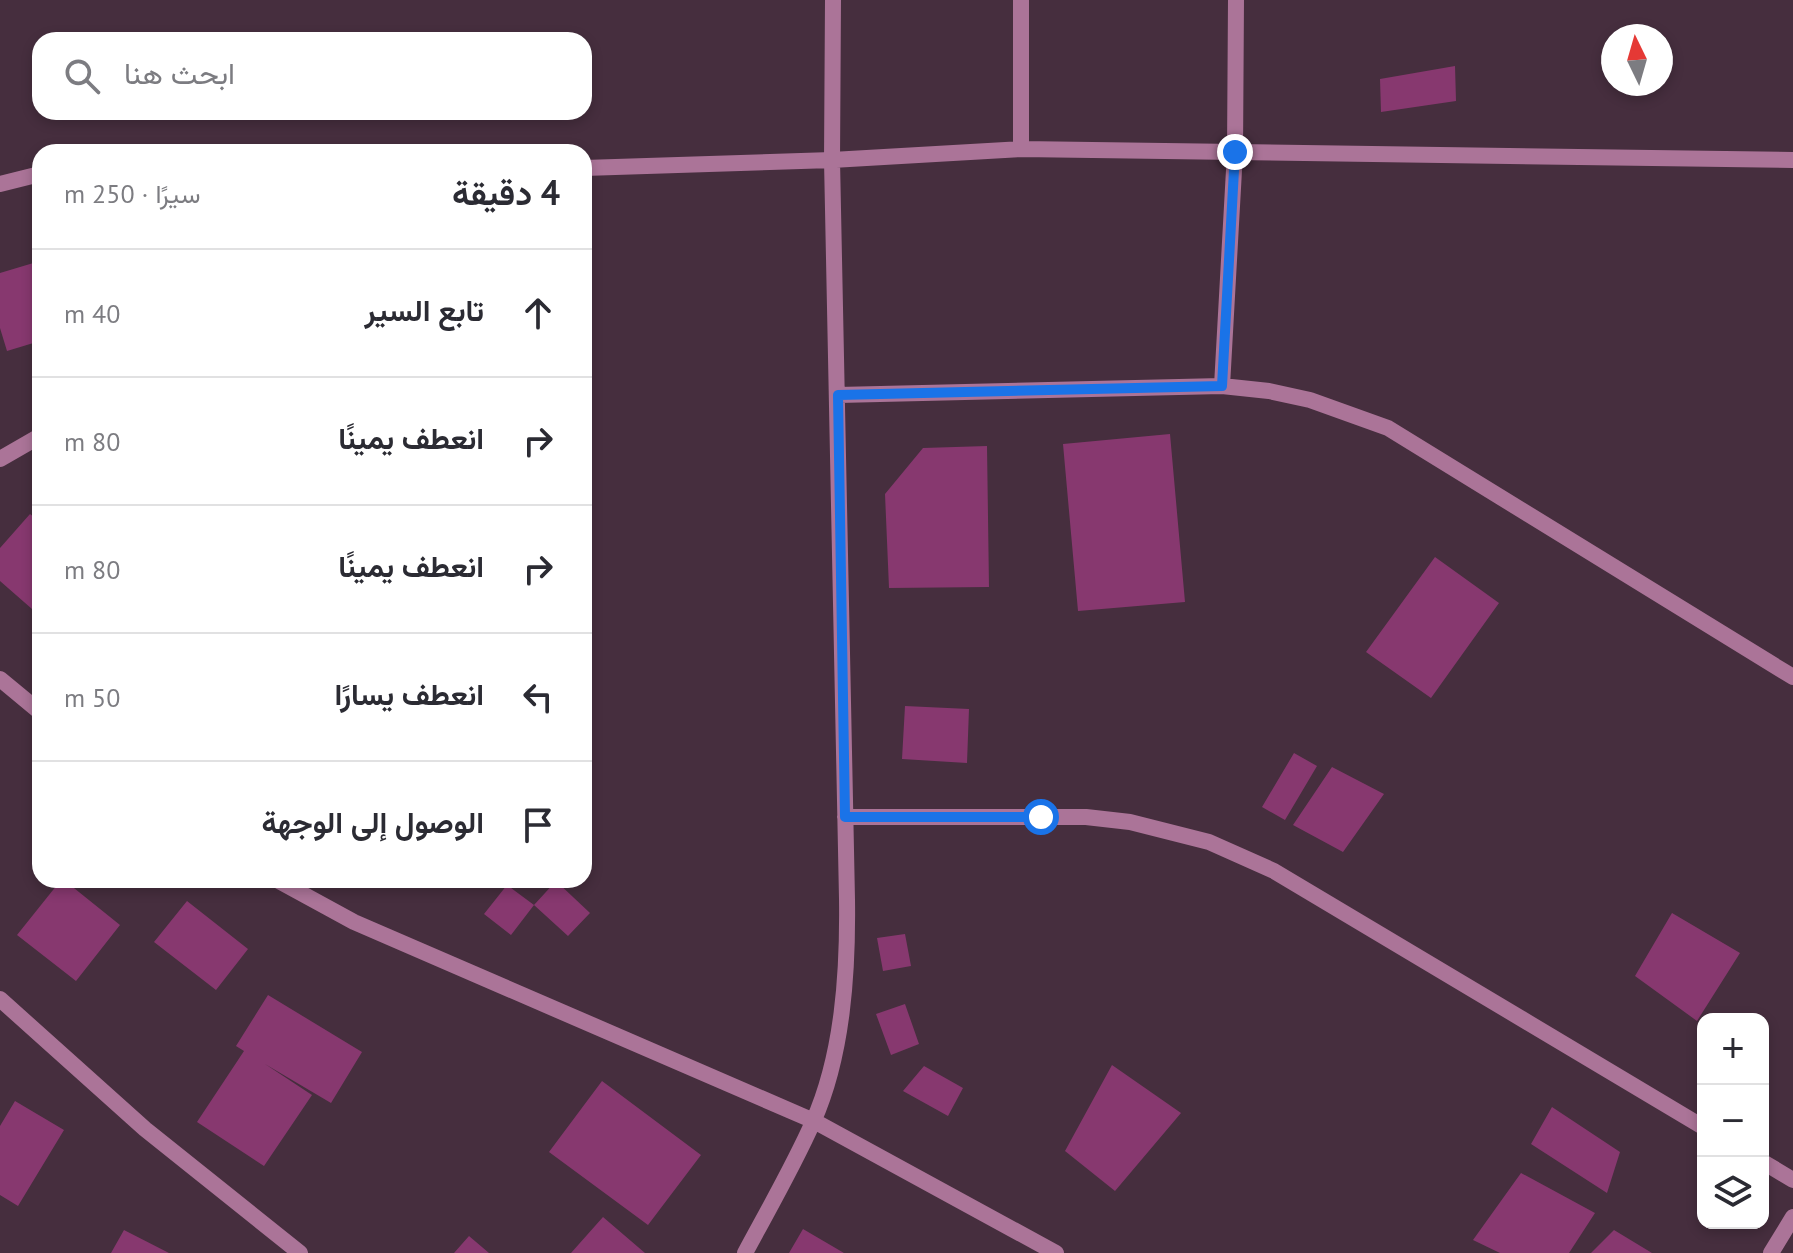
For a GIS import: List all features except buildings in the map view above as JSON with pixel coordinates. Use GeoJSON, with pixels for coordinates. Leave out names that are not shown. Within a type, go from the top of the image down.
{"type":"FeatureCollection","features":[{"type":"Feature","properties":{"kind":"street"},"geometry":{"type":"LineString","coordinates":[[745,1253],[814,1121],[838,1033],[845,989],[847,944],[832,160],[833,0]]}},
{"type":"Feature","properties":{"kind":"street"},"geometry":{"type":"LineString","coordinates":[[1021,0],[1021,149]]}},
{"type":"Feature","properties":{"kind":"street"},"geometry":{"type":"LineString","coordinates":[[1222,386],[1235,152],[1236,0]]}},
{"type":"Feature","properties":{"kind":"street"},"geometry":{"type":"LineString","coordinates":[[592,168],[832,160],[1021,149],[1793,160]]}},
{"type":"Feature","properties":{"kind":"street"},"geometry":{"type":"LineString","coordinates":[[0,184],[32,176]]}},
{"type":"Feature","properties":{"kind":"street"},"geometry":{"type":"LineString","coordinates":[[838,395],[1222,386],[1269,391],[1310,400],[1388,428],[1793,677]]}},
{"type":"Feature","properties":{"kind":"street"},"geometry":{"type":"LineString","coordinates":[[0,459],[32,441]]}},
{"type":"Feature","properties":{"kind":"street"},"geometry":{"type":"LineString","coordinates":[[0,679],[32,705]]}},
{"type":"Feature","properties":{"kind":"street"},"geometry":{"type":"LineString","coordinates":[[845,817],[1086,817],[1130,822],[1209,842],[1274,871],[1697,1123]]}},
{"type":"Feature","properties":{"kind":"street"},"geometry":{"type":"LineString","coordinates":[[292,888],[354,922],[814,1121],[1056,1253]]}},
{"type":"Feature","properties":{"kind":"street"},"geometry":{"type":"LineString","coordinates":[[0,999],[145,1129],[300,1253]]}},
{"type":"Feature","properties":{"kind":"street"},"geometry":{"type":"LineString","coordinates":[[1769,1166],[1793,1180]]}},
{"type":"Feature","properties":{"kind":"street"},"geometry":{"type":"LineString","coordinates":[[1771,1253],[1793,1217]]}},
{"type":"Feature","properties":{"kind":"route"},"geometry":{"type":"LineString","coordinates":[[1041,817],[845,817],[838,395],[1222,386],[1235,152]]}}]}
